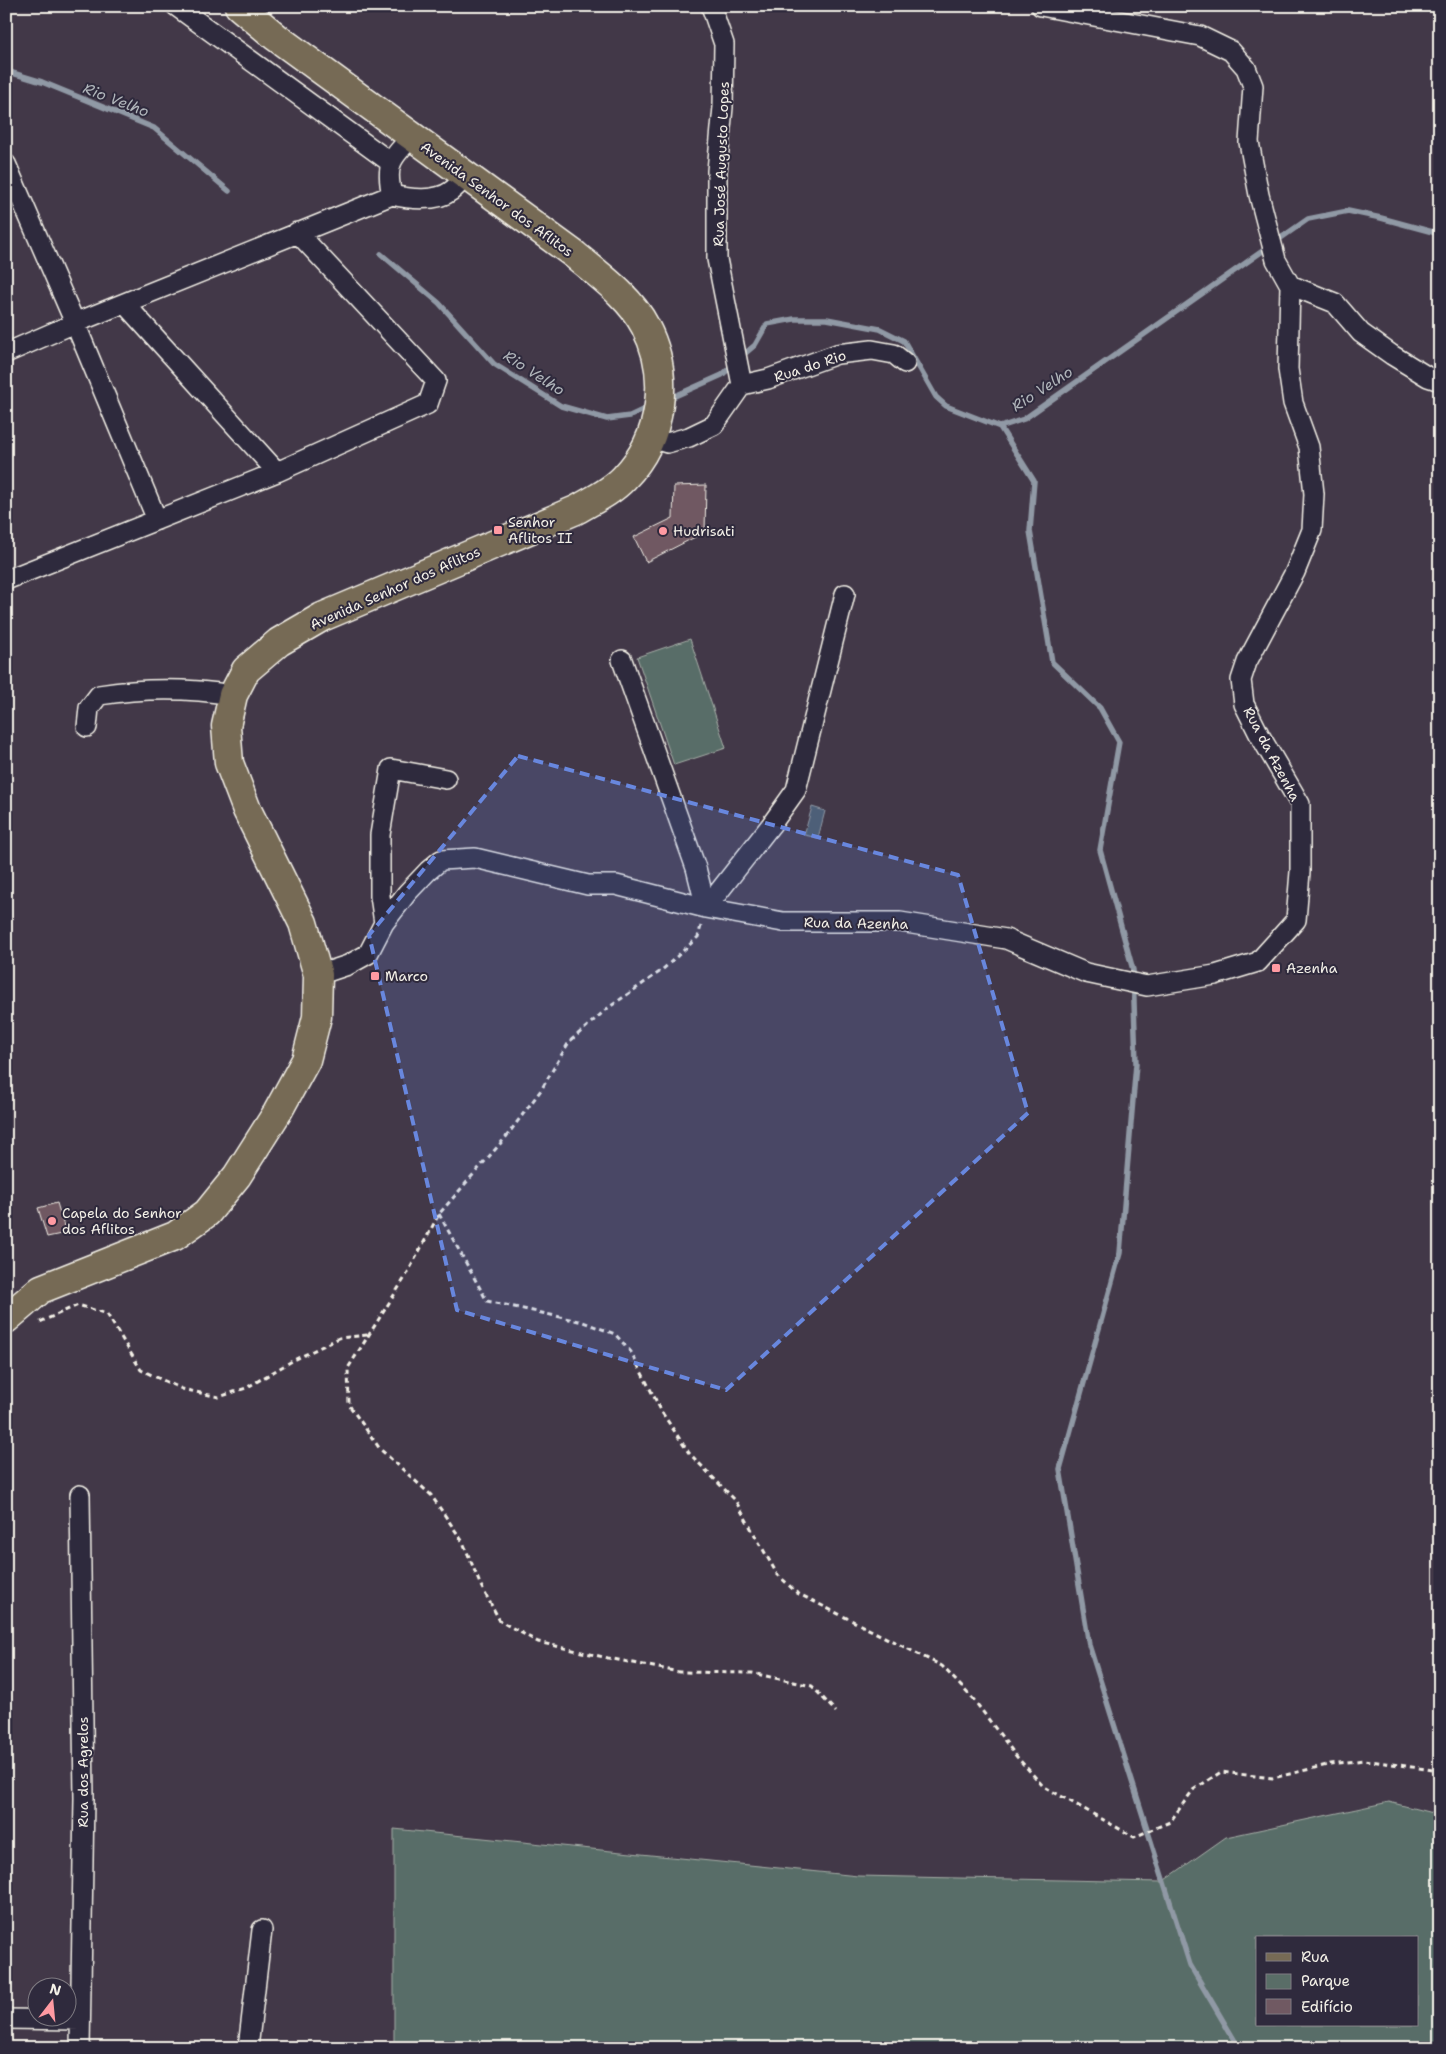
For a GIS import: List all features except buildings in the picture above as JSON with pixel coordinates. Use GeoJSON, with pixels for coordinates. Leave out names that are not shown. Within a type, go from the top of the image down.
{"type":"FeatureCollection","features":[{"type":"Feature","properties":{"kind":"main road","name":"Avenida Senhor dos Aflitos"},"geometry":{"type":"LineString","coordinates":[[6,1319],[41,1289],[174,1236],[207,1213],[237,1176],[277,1113],[306,1060],[317,1017],[318,975],[303,923],[247,810],[230,764],[226,726],[233,695],[246,670],[279,642],[322,617],[576,510],[607,492],[624,479],[638,460],[651,438],[660,405],[656,354],[644,325],[626,301],[608,282],[276,37],[239,6]]}},
{"type":"Feature","properties":{"kind":"street"},"geometry":{"type":"LineString","coordinates":[[176,6],[390,162]]}},
{"type":"Feature","properties":{"kind":"street","name":"Rua José Augusto Lopes"},"geometry":{"type":"LineString","coordinates":[[711,6],[724,44],[723,107],[717,171],[718,259],[742,385]]}},
{"type":"Feature","properties":{"kind":"street"},"geometry":{"type":"LineString","coordinates":[[1040,6],[1086,11],[1200,36],[1231,51],[1246,68],[1253,86],[1250,142],[1259,195],[1276,260],[1290,285],[1335,303],[1361,333],[1399,360],[1428,377],[1440,381]]}},
{"type":"Feature","properties":{"kind":"street"},"geometry":{"type":"LineString","coordinates":[[392,195],[388,179],[390,162],[412,137]]}},
{"type":"Feature","properties":{"kind":"street"},"geometry":{"type":"LineString","coordinates":[[6,164],[157,520]]}},
{"type":"Feature","properties":{"kind":"street"},"geometry":{"type":"LineString","coordinates":[[6,354],[75,323],[392,195],[410,199],[428,198],[451,192],[465,176]]}},
{"type":"Feature","properties":{"kind":"street"},"geometry":{"type":"LineString","coordinates":[[6,580],[277,472],[428,404],[436,381],[297,232]]}},
{"type":"Feature","properties":{"kind":"street","name":"Rua da Azenha"},"geometry":{"type":"LineString","coordinates":[[318,975],[348,965],[368,954],[384,924],[407,893],[441,860],[475,858],[588,885],[616,885],[706,908],[783,922],[900,922],[1006,939],[1086,973],[1147,986],[1215,975],[1258,962],[1280,940],[1296,920],[1300,872],[1300,804],[1259,734],[1244,704],[1241,680],[1247,662],[1295,572],[1312,530],[1314,494],[1309,447],[1292,403],[1288,370],[1290,285]]}},
{"type":"Feature","properties":{"kind":"street"},"geometry":{"type":"LineString","coordinates":[[125,304],[277,472]]}},
{"type":"Feature","properties":{"kind":"street","name":"Rua do Rio"},"geometry":{"type":"LineString","coordinates":[[742,385],[777,376],[838,354],[872,350],[894,354],[905,363]]}},
{"type":"Feature","properties":{"kind":"street"},"geometry":{"type":"LineString","coordinates":[[651,438],[667,443],[689,437],[714,425],[742,385]]}},
{"type":"Feature","properties":{"kind":"street"},"geometry":{"type":"LineString","coordinates":[[706,908],[796,790],[845,594]]}},
{"type":"Feature","properties":{"kind":"street"},"geometry":{"type":"LineString","coordinates":[[622,660],[696,868],[706,908]]}},
{"type":"Feature","properties":{"kind":"street"},"geometry":{"type":"LineString","coordinates":[[87,727],[89,708],[99,695],[134,689],[206,691],[233,695]]}},
{"type":"Feature","properties":{"kind":"street"},"geometry":{"type":"LineString","coordinates":[[384,924],[380,896],[380,835],[391,768],[446,779]]}},
{"type":"Feature","properties":{"kind":"street","name":"Rua dos Agrelos"},"geometry":{"type":"LineString","coordinates":[[80,1495],[84,1798],[80,2048]]}},
{"type":"Feature","properties":{"kind":"street"},"geometry":{"type":"LineString","coordinates":[[248,2048],[262,1930]]}},
{"type":"Feature","properties":{"kind":"street"},"geometry":{"type":"LineString","coordinates":[[6,2018],[80,2020]]}},
{"type":"Feature","properties":{"kind":"path"},"geometry":{"type":"LineString","coordinates":[[706,908],[698,937],[661,971],[608,1008],[569,1042],[541,1090],[506,1137],[439,1214],[406,1276],[348,1368],[349,1405],[380,1449],[431,1495],[463,1542],[480,1584],[500,1621],[538,1642],[608,1658],[679,1672],[752,1673],[812,1686],[836,1712]]}},
{"type":"Feature","properties":{"kind":"path"},"geometry":{"type":"LineString","coordinates":[[439,1214],[487,1301],[583,1322],[614,1334],[631,1352],[663,1414],[689,1453],[735,1500],[777,1574],[797,1593],[942,1666],[974,1700],[1017,1757],[1043,1786],[1051,1791],[1134,1837],[1170,1822],[1193,1790],[1221,1772],[1273,1778],[1330,1764],[1364,1760],[1440,1771]]}},
{"type":"Feature","properties":{"kind":"path"},"geometry":{"type":"LineString","coordinates":[[35,1325],[78,1305],[107,1314],[141,1370],[182,1389],[219,1396],[246,1388],[292,1361],[339,1338],[369,1335]]}},
{"type":"Feature","properties":{"kind":"highlighted area"},"geometry":{"type":"Polygon","coordinates":[[[518,756],[958,875],[1028,1113],[726,1390],[457,1310],[369,935],[518,756]]]}},
{"type":"Feature","properties":{"kind":"green space"},"geometry":{"type":"Polygon","coordinates":[[[690,639],[726,748],[674,765],[637,657],[690,639]]]}},
{"type":"Feature","properties":{"kind":"green space"},"geometry":{"type":"Polygon","coordinates":[[[1389,1802],[1440,1815],[1440,2048],[394,2048],[394,1829],[858,1876],[1162,1882],[1226,1837],[1389,1802]]]}},
{"type":"Feature","properties":{"kind":"water"},"geometry":{"type":"Polygon","coordinates":[[[812,807],[825,811],[818,838],[804,835],[812,807]]]}},
{"type":"Feature","properties":{"kind":"waterway","name":"Rio Velho"},"geometry":{"type":"LineString","coordinates":[[6,71],[42,82],[154,128],[229,191]]}},
{"type":"Feature","properties":{"kind":"waterway","name":"Rio Velho"},"geometry":{"type":"LineString","coordinates":[[741,357],[755,345],[767,324],[794,319],[827,319],[880,329],[904,341],[936,397],[946,406],[1000,427],[1024,419],[1308,219],[1348,211],[1440,234]]}},
{"type":"Feature","properties":{"kind":"waterway","name":"Rio Velho"},"geometry":{"type":"LineString","coordinates":[[381,254],[439,303],[494,364],[561,406],[607,419],[630,416],[651,406]]}},
{"type":"Feature","properties":{"kind":"waterway","name":"Rio Velho"},"geometry":{"type":"LineString","coordinates":[[666,400],[722,375],[735,363]]}},
{"type":"Feature","properties":{"kind":"waterway"},"geometry":{"type":"LineString","coordinates":[[1000,427],[1034,481],[1030,531],[1052,662],[1100,708],[1119,742],[1100,850],[1133,970],[1136,1064],[1120,1253],[1060,1469],[1089,1645],[1190,1965],[1239,2048]]}},
{"type":"Feature","properties":{"kind":"place","name":"Senhor Aflitos II"},"geometry":{"type":"Point","coordinates":[498,530]}},
{"type":"Feature","properties":{"kind":"place","name":"Hudrisati"},"geometry":{"type":"Point","coordinates":[663,531]}},
{"type":"Feature","properties":{"kind":"place","name":"Azenha"},"geometry":{"type":"Point","coordinates":[1276,968]}},
{"type":"Feature","properties":{"kind":"place","name":"Marco"},"geometry":{"type":"Point","coordinates":[375,976]}},
{"type":"Feature","properties":{"kind":"place","name":"Capela do Senhor dos Aflitos"},"geometry":{"type":"Point","coordinates":[52,1221]}}]}
